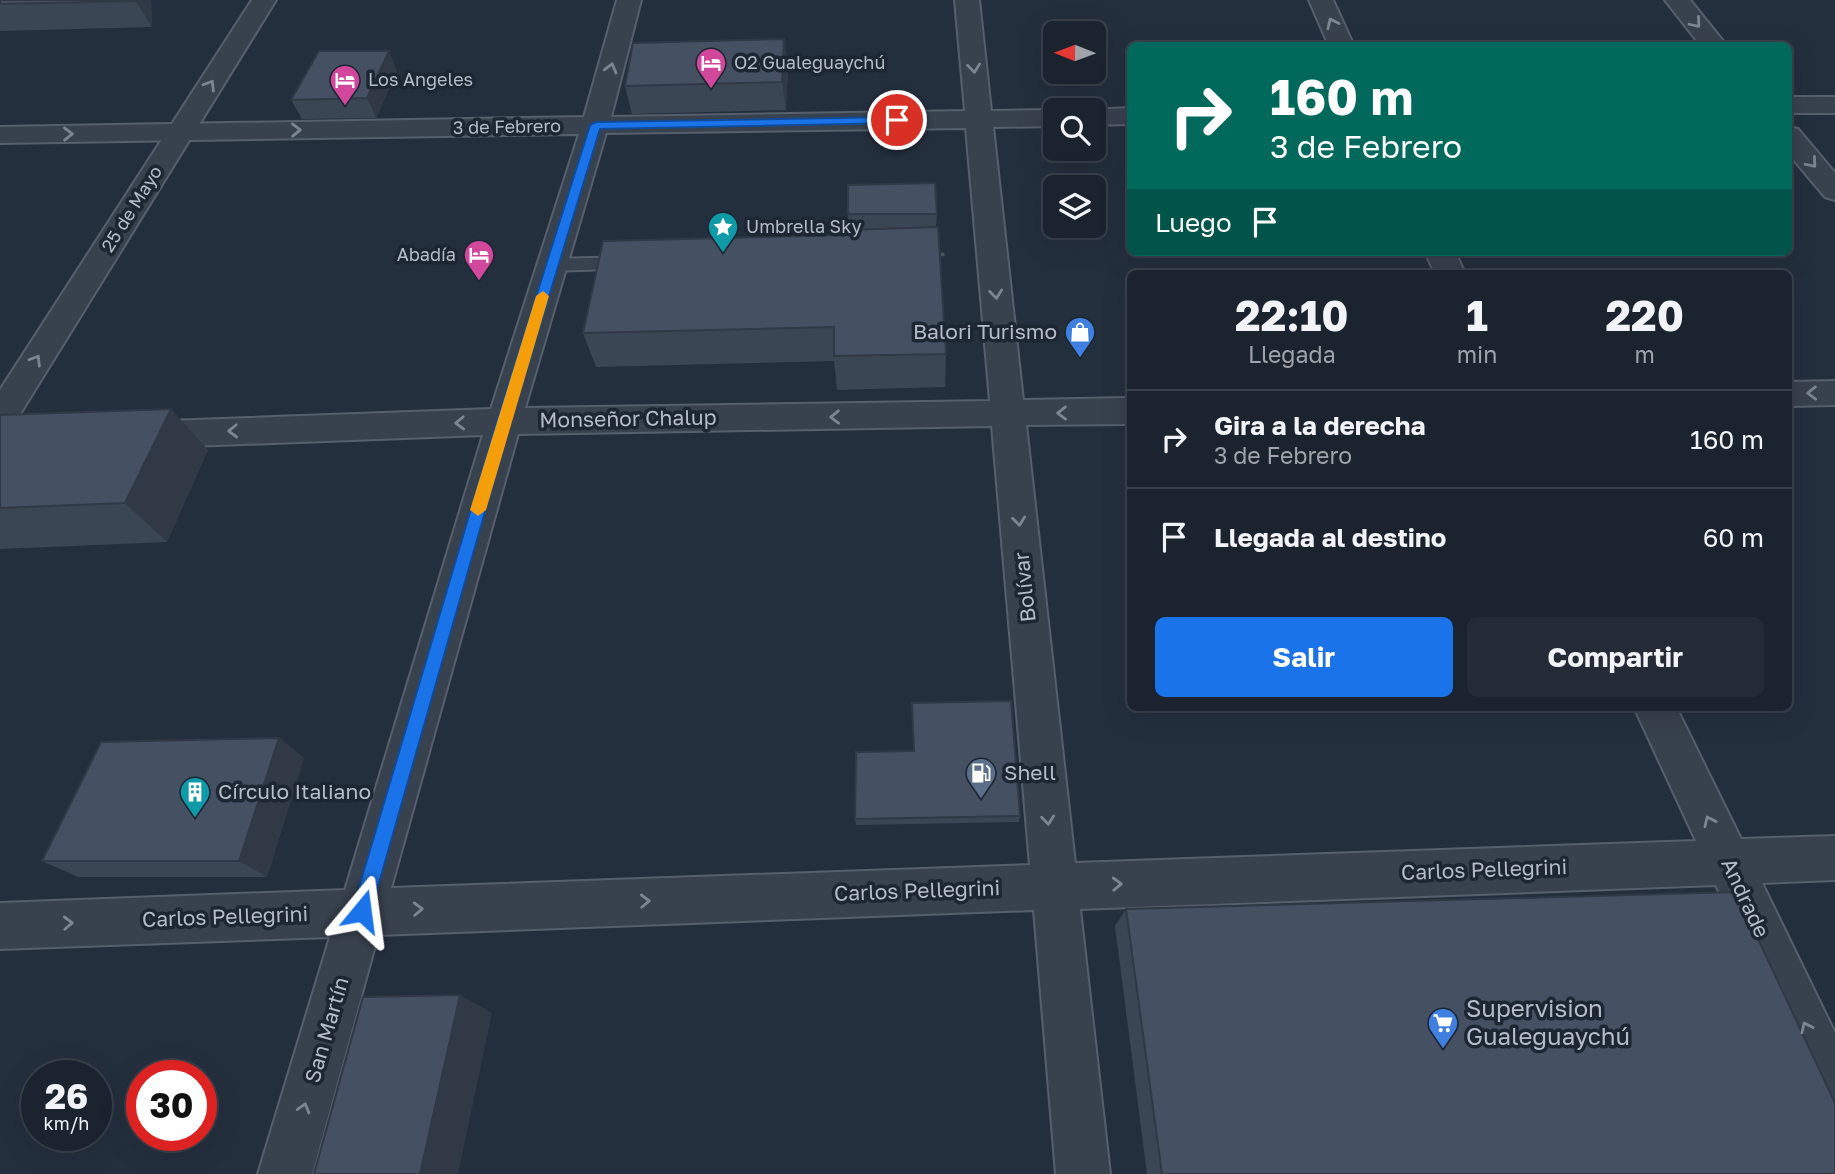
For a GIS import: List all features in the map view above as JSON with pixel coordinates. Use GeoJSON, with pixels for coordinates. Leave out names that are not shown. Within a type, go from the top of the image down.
{"type":"FeatureCollection","features":[{"type":"Feature","properties":{"kind":"street","name":"25 de Mayo"},"geometry":{"type":"LineString","coordinates":[[0,418],[264,0]]}},
{"type":"Feature","properties":{"kind":"street","name":"San Martín"},"geometry":{"type":"LineString","coordinates":[[285,1174],[504,421],[596,125],[629,0]]}},
{"type":"Feature","properties":{"kind":"street","name":"Bolívar"},"geometry":{"type":"LineString","coordinates":[[967,0],[1083,1174]]}},
{"type":"Feature","properties":{"kind":"street"},"geometry":{"type":"LineString","coordinates":[[1321,0],[1340,42]]}},
{"type":"Feature","properties":{"kind":"street"},"geometry":{"type":"LineString","coordinates":[[1677,0],[1712,42]]}},
{"type":"Feature","properties":{"kind":"street"},"geometry":{"type":"LineString","coordinates":[[1792,105],[1835,104]]}},
{"type":"Feature","properties":{"kind":"street"},"geometry":{"type":"LineString","coordinates":[[1106,117],[1127,116]]}},
{"type":"Feature","properties":{"kind":"street","name":"3 de Febrero"},"geometry":{"type":"LineString","coordinates":[[0,135],[1043,118]]}},
{"type":"Feature","properties":{"kind":"street"},"geometry":{"type":"LineString","coordinates":[[1792,140],[1835,191]]}},
{"type":"Feature","properties":{"kind":"street"},"geometry":{"type":"LineString","coordinates":[[1792,394],[1835,393]]}},
{"type":"Feature","properties":{"kind":"street","name":"Monseñor Chalup"},"geometry":{"type":"LineString","coordinates":[[109,436],[504,421],[1127,411]]}},
{"type":"Feature","properties":{"kind":"street","name":"Andrade"},"geometry":{"type":"LineString","coordinates":[[1657,711],[1835,1088]]}},
{"type":"Feature","properties":{"kind":"street","name":"Carlos Pellegrini"},"geometry":{"type":"LineString","coordinates":[[0,926],[1835,858]]}},
{"type":"Feature","properties":{"kind":"lane"},"geometry":{"type":"LineString","coordinates":[[552,265],[652,262]]}},
{"type":"Feature","properties":{"kind":"path"},"geometry":{"type":"LineString","coordinates":[[929,255],[948,254]]}},
{"type":"Feature","properties":{"kind":"building"},"geometry":{"type":"Polygon","coordinates":[[[0,0],[135,0],[135,1],[0,4],[0,0]]]}},
{"type":"Feature","properties":{"kind":"building"},"geometry":{"type":"Polygon","coordinates":[[[784,39],[782,82],[625,86],[633,43],[784,39]]]}},
{"type":"Feature","properties":{"kind":"building"},"geometry":{"type":"Polygon","coordinates":[[[319,51],[389,51],[367,98],[291,100],[319,51]]]}},
{"type":"Feature","properties":{"kind":"building"},"geometry":{"type":"Polygon","coordinates":[[[935,183],[937,214],[848,214],[848,185],[935,183]]]}},
{"type":"Feature","properties":{"kind":"building"},"geometry":{"type":"Polygon","coordinates":[[[938,227],[946,354],[834,356],[834,327],[583,333],[603,241],[848,235],[848,230],[938,227]]]}},
{"type":"Feature","properties":{"kind":"building"},"geometry":{"type":"Polygon","coordinates":[[[171,409],[125,503],[0,508],[0,415],[171,409]]]}},
{"type":"Feature","properties":{"kind":"building"},"geometry":{"type":"Polygon","coordinates":[[[1011,701],[1020,816],[855,819],[856,752],[914,751],[912,703],[1011,701]]]}},
{"type":"Feature","properties":{"kind":"building","name":"Círculo Italiano"},"geometry":{"type":"Polygon","coordinates":[[[279,738],[239,861],[42,861],[101,742],[279,738]]]}},
{"type":"Feature","properties":{"kind":"building","name":"Supervision Gualeguaychú"},"geometry":{"type":"Polygon","coordinates":[[[1736,892],[1835,1103],[1835,1174],[1162,1174],[1126,909],[1736,892]]]}},
{"type":"Feature","properties":{"kind":"building"},"geometry":{"type":"Polygon","coordinates":[[[460,995],[420,1174],[314,1174],[363,997],[460,995]]]}},
{"type":"Feature","properties":{"kind":"slow traffic"},"geometry":{"type":"LineString","coordinates":[[478,510],[543,296]]}},
{"type":"Feature","properties":{"kind":"place","name":"O2 Gualeguaychú"},"geometry":{"type":"Point","coordinates":[711,90]}},
{"type":"Feature","properties":{"kind":"place","name":"Los Angeles"},"geometry":{"type":"Point","coordinates":[345,107]}},
{"type":"Feature","properties":{"kind":"place","name":"Umbrella Sky"},"geometry":{"type":"Point","coordinates":[723,254]}},
{"type":"Feature","properties":{"kind":"place","name":"Abadía"},"geometry":{"type":"Point","coordinates":[479,282]}},
{"type":"Feature","properties":{"kind":"place","name":"Balori Turismo"},"geometry":{"type":"Point","coordinates":[1080,359]}},
{"type":"Feature","properties":{"kind":"place","name":"Shell"},"geometry":{"type":"Point","coordinates":[981,800]}},
{"type":"Feature","properties":{"kind":"place","name":"Círculo Italiano"},"geometry":{"type":"Point","coordinates":[195,819]}},
{"type":"Feature","properties":{"kind":"place","name":"Supervision Gualeguaychú"},"geometry":{"type":"Point","coordinates":[1443,1050]}},
{"type":"Feature","properties":{"kind":"route"},"geometry":{"type":"LineString","coordinates":[[362,911],[504,421],[596,125],[897,120]]}}]}
